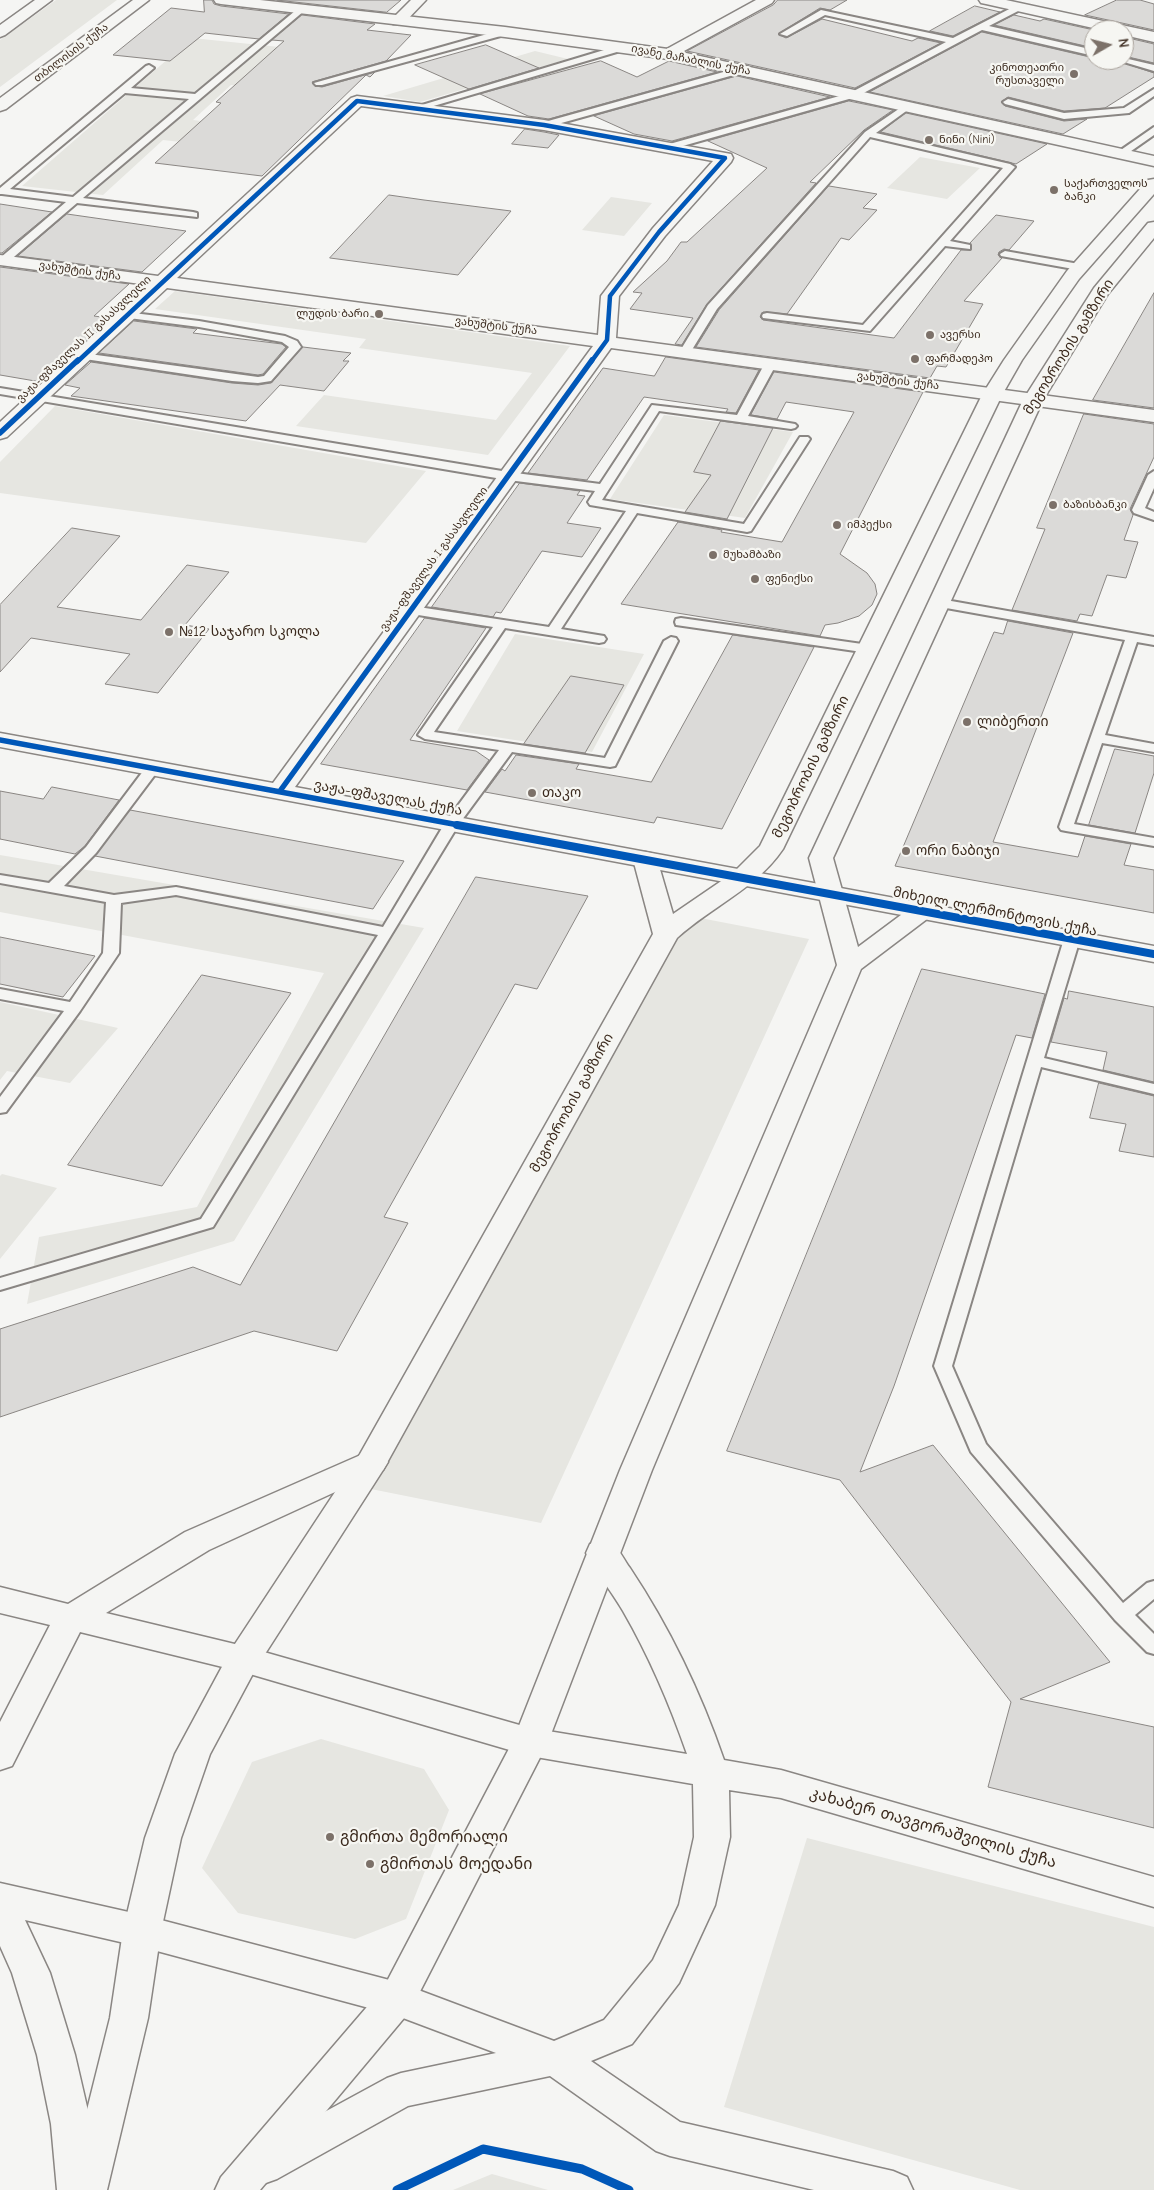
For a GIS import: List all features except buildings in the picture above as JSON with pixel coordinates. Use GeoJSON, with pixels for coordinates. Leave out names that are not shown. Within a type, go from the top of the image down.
{"type":"FeatureCollection","features":[{"type":"Feature","properties":{"kind":"main road"},"geometry":{"type":"LineString","coordinates":[[0,32],[45,0]]}},
{"type":"Feature","properties":{"kind":"main road","name":"თბილისის ქუჩა"},"geometry":{"type":"LineString","coordinates":[[0,106],[142,0]]}},
{"type":"Feature","properties":{"kind":"main road","name":"ივანე მაჩაბლის ქუჩა"},"geometry":{"type":"LineString","coordinates":[[221,0],[505,32],[668,54],[1154,161]]}},
{"type":"Feature","properties":{"kind":"main road"},"geometry":{"type":"LineString","coordinates":[[398,20],[419,0]]}},
{"type":"Feature","properties":{"kind":"main road"},"geometry":{"type":"LineString","coordinates":[[668,54],[767,0]]}},
{"type":"Feature","properties":{"kind":"main road"},"geometry":{"type":"LineString","coordinates":[[986,0],[1084,21]]}},
{"type":"Feature","properties":{"kind":"main road"},"geometry":{"type":"LineString","coordinates":[[1050,13],[1063,4]]}},
{"type":"Feature","properties":{"kind":"main road"},"geometry":{"type":"LineString","coordinates":[[1134,33],[1154,37]]}},
{"type":"Feature","properties":{"kind":"main road","name":"ვაჟა-ფშაველას II გასასვლელი"},"geometry":{"type":"LineString","coordinates":[[0,433],[357,100],[417,108]]}},
{"type":"Feature","properties":{"kind":"main road"},"geometry":{"type":"LineString","coordinates":[[417,108],[544,125],[725,158],[659,232],[610,296],[607,340]]}},
{"type":"Feature","properties":{"kind":"main road","name":"მეგობრობის გამზირი"},"geometry":{"type":"LineString","coordinates":[[372,1462],[666,934],[685,917],[742,878],[771,849],[992,394],[1013,360],[1079,267],[1154,184]]}},
{"type":"Feature","properties":{"kind":"main road","name":"მეგობრობის გამზირი"},"geometry":{"type":"LineString","coordinates":[[850,965],[822,858],[1033,400],[1100,292],[1154,227]]}},
{"type":"Feature","properties":{"kind":"main road","name":"ვახუშტის ქუჩა"},"geometry":{"type":"LineString","coordinates":[[2,260],[607,340],[1154,416]]}},
{"type":"Feature","properties":{"kind":"main road","name":"ვაჟა-ფშაველას I გასასვლელი"},"geometry":{"type":"LineString","coordinates":[[280,791],[607,340]]}},
{"type":"Feature","properties":{"kind":"main road","name":"ვაჟა-ფშაველას ქუჩა"},"geometry":{"type":"LineString","coordinates":[[0,740],[742,878]]}},
{"type":"Feature","properties":{"kind":"main road"},"geometry":{"type":"LineString","coordinates":[[645,859],[666,934]]}},
{"type":"Feature","properties":{"kind":"main road","name":"მიხეილ ლერმონტოვის ქუჩა"},"geometry":{"type":"LineString","coordinates":[[742,878],[1154,954]]}},
{"type":"Feature","properties":{"kind":"main road"},"geometry":{"type":"LineString","coordinates":[[241,2182],[397,1999],[530,1742],[602,1553],[850,965],[922,911]]}},
{"type":"Feature","properties":{"kind":"main road"},"geometry":{"type":"LineString","coordinates":[[0,1756],[71,1618],[197,1541],[372,1462]]}},
{"type":"Feature","properties":{"kind":"main road"},"geometry":{"type":"LineString","coordinates":[[87,2190],[129,2018],[142,1931],[163,1838],[193,1754],[243,1659],[372,1462]]}},
{"type":"Feature","properties":{"kind":"main road"},"geometry":{"type":"LineString","coordinates":[[241,2182],[401,2090],[555,2058],[618,2032],[666,1971],[697,1904],[712,1838],[711,1772],[690,1712],[664,1656],[635,1602],[602,1553]]}},
{"type":"Feature","properties":{"kind":"main road"},"geometry":{"type":"LineString","coordinates":[[0,1600],[243,1659],[530,1742],[711,1772]]}},
{"type":"Feature","properties":{"kind":"main road","name":"კახაბერ თავგორაშვილის ქუჩა"},"geometry":{"type":"LineString","coordinates":[[711,1772],[781,1784],[1154,1892]]}},
{"type":"Feature","properties":{"kind":"main road"},"geometry":{"type":"LineString","coordinates":[[0,1899],[142,1931],[397,1999],[555,2058],[670,2138],[893,2190]]}},
{"type":"Feature","properties":{"kind":"main road"},"geometry":{"type":"LineString","coordinates":[[0,1906],[31,1973],[56,2055],[72,2124],[77,2190]]}},
{"type":"Feature","properties":{"kind":"lane"},"geometry":{"type":"LineString","coordinates":[[669,148],[853,95],[1019,7]]}},
{"type":"Feature","properties":{"kind":"lane"},"geometry":{"type":"LineString","coordinates":[[2,260],[301,9]]}},
{"type":"Feature","properties":{"kind":"lane"},"geometry":{"type":"LineString","coordinates":[[784,34],[824,12],[954,41]]}},
{"type":"Feature","properties":{"kind":"lane"},"geometry":{"type":"LineString","coordinates":[[981,27],[1084,51]]}},
{"type":"Feature","properties":{"kind":"lane"},"geometry":{"type":"LineString","coordinates":[[318,83],[505,32]]}},
{"type":"Feature","properties":{"kind":"lane"},"geometry":{"type":"LineString","coordinates":[[1077,49],[1084,45]]}},
{"type":"Feature","properties":{"kind":"lane"},"geometry":{"type":"LineString","coordinates":[[417,108],[624,47]]}},
{"type":"Feature","properties":{"kind":"lane"},"geometry":{"type":"LineString","coordinates":[[1140,64],[1154,57]]}},
{"type":"Feature","properties":{"kind":"lane"},"geometry":{"type":"LineString","coordinates":[[1134,63],[1154,68]]}},
{"type":"Feature","properties":{"kind":"lane"},"geometry":{"type":"LineString","coordinates":[[149,68],[2,191],[193,215]]}},
{"type":"Feature","properties":{"kind":"lane"},"geometry":{"type":"LineString","coordinates":[[544,125],[745,70]]}},
{"type":"Feature","properties":{"kind":"lane"},"geometry":{"type":"LineString","coordinates":[[122,90],[197,97]]}},
{"type":"Feature","properties":{"kind":"lane"},"geometry":{"type":"LineString","coordinates":[[1008,102],[1064,116],[1126,111],[1154,92]]}},
{"type":"Feature","properties":{"kind":"lane"},"geometry":{"type":"LineString","coordinates":[[686,351],[712,307],[868,134],[906,107]]}},
{"type":"Feature","properties":{"kind":"lane"},"geometry":{"type":"LineString","coordinates":[[1121,154],[1154,130]]}},
{"type":"Feature","properties":{"kind":"lane"},"geometry":{"type":"LineString","coordinates":[[767,316],[866,329],[1010,167],[868,134]]}},
{"type":"Feature","properties":{"kind":"lane"},"geometry":{"type":"LineString","coordinates":[[942,243],[966,247]]}},
{"type":"Feature","properties":{"kind":"lane"},"geometry":{"type":"LineString","coordinates":[[1005,254],[1079,267]]}},
{"type":"Feature","properties":{"kind":"lane"},"geometry":{"type":"LineString","coordinates":[[82,356],[232,378],[258,380],[267,379],[295,347],[293,343],[284,339],[199,324],[125,315]]}},
{"type":"Feature","properties":{"kind":"lane"},"geometry":{"type":"LineString","coordinates":[[741,419],[771,363]]}},
{"type":"Feature","properties":{"kind":"lane","name":"ვაჟა-ფშაველას I გასასვლელი"},"geometry":{"type":"LineString","coordinates":[[0,391],[40,396],[508,476]]}},
{"type":"Feature","properties":{"kind":"lane"},"geometry":{"type":"LineString","coordinates":[[791,426],[656,408],[594,502],[747,528],[804,440]]}},
{"type":"Feature","properties":{"kind":"lane"},"geometry":{"type":"LineString","coordinates":[[1154,475],[1138,510],[1154,516]]}},
{"type":"Feature","properties":{"kind":"lane"},"geometry":{"type":"LineString","coordinates":[[508,476],[603,488]]}},
{"type":"Feature","properties":{"kind":"lane"},"geometry":{"type":"LineString","coordinates":[[552,633],[634,509]]}},
{"type":"Feature","properties":{"kind":"lane"},"geometry":{"type":"LineString","coordinates":[[940,603],[1154,641]]}},
{"type":"Feature","properties":{"kind":"lane"},"geometry":{"type":"LineString","coordinates":[[412,610],[599,640]]}},
{"type":"Feature","properties":{"kind":"lane"},"geometry":{"type":"LineString","coordinates":[[681,622],[869,649]]}},
{"type":"Feature","properties":{"kind":"lane"},"geometry":{"type":"LineString","coordinates":[[502,625],[425,735],[610,763],[671,641]]}},
{"type":"Feature","properties":{"kind":"lane"},"geometry":{"type":"LineString","coordinates":[[1132,637],[1066,827],[1154,842]]}},
{"type":"Feature","properties":{"kind":"lane"},"geometry":{"type":"LineString","coordinates":[[1097,738],[1154,748]]}},
{"type":"Feature","properties":{"kind":"lane"},"geometry":{"type":"LineString","coordinates":[[0,1284],[207,1223],[387,932],[452,823],[508,748]]}},
{"type":"Feature","properties":{"kind":"lane"},"geometry":{"type":"LineString","coordinates":[[52,889],[91,850],[152,768]]}},
{"type":"Feature","properties":{"kind":"lane"},"geometry":{"type":"LineString","coordinates":[[0,880],[114,899],[176,891],[387,932]]}},
{"type":"Feature","properties":{"kind":"lane"},"geometry":{"type":"LineString","coordinates":[[0,1108],[74,1008],[111,953],[114,899]]}},
{"type":"Feature","properties":{"kind":"lane"},"geometry":{"type":"LineString","coordinates":[[1072,939],[943,1366],[978,1447],[1122,1615],[1154,1646]]}},
{"type":"Feature","properties":{"kind":"lane"},"geometry":{"type":"LineString","coordinates":[[0,994],[74,1008]]}},
{"type":"Feature","properties":{"kind":"lane"},"geometry":{"type":"LineString","coordinates":[[1035,1062],[1154,1089]]}},
{"type":"Feature","properties":{"kind":"lane"},"geometry":{"type":"LineString","coordinates":[[1122,1615],[1154,1588]]}},
{"type":"Feature","properties":{"kind":"shaded area"},"geometry":{"type":"Polygon","coordinates":[[[56,0],[117,0],[0,87],[0,40],[56,0]]]}},
{"type":"Feature","properties":{"kind":"shaded area"},"geometry":{"type":"Polygon","coordinates":[[[192,38],[386,58],[271,89],[231,85],[193,120],[300,133],[280,153],[163,140],[103,195],[22,186],[192,38]]]}},
{"type":"Feature","properties":{"kind":"shaded area"},"geometry":{"type":"Polygon","coordinates":[[[535,51],[568,59],[420,102],[383,96],[535,51]]]}},
{"type":"Feature","properties":{"kind":"shaded area"},"geometry":{"type":"Polygon","coordinates":[[[920,157],[980,168],[947,199],[887,188],[920,157]]]}},
{"type":"Feature","properties":{"kind":"shaded area"},"geometry":{"type":"Polygon","coordinates":[[[611,197],[652,203],[624,236],[582,230],[611,197]]]}},
{"type":"Feature","properties":{"kind":"shaded area"},"geometry":{"type":"Polygon","coordinates":[[[175,291],[570,346],[488,455],[296,426],[324,395],[496,420],[532,373],[359,348],[366,339],[155,309],[175,291]]]}},
{"type":"Feature","properties":{"kind":"shaded area"},"geometry":{"type":"Polygon","coordinates":[[[55,406],[426,471],[366,543],[0,493],[0,462],[55,406]]]}},
{"type":"Feature","properties":{"kind":"shaded area"},"geometry":{"type":"Polygon","coordinates":[[[664,415],[793,432],[745,518],[610,499],[664,415]]]}},
{"type":"Feature","properties":{"kind":"shaded area"},"geometry":{"type":"Polygon","coordinates":[[[515,634],[644,654],[592,752],[457,731],[515,634]]]}},
{"type":"Feature","properties":{"kind":"shaded area"},"geometry":{"type":"Polygon","coordinates":[[[0,855],[424,928],[234,1241],[27,1304],[39,1237],[197,1207],[324,973],[0,912],[0,855]]]}},
{"type":"Feature","properties":{"kind":"shaded area"},"geometry":{"type":"Polygon","coordinates":[[[690,916],[809,939],[541,1523],[366,1488],[690,916]]]}},
{"type":"Feature","properties":{"kind":"shaded area"},"geometry":{"type":"Polygon","coordinates":[[[0,1002],[118,1028],[70,1083],[7,1071],[0,1080],[0,1002]]]}},
{"type":"Feature","properties":{"kind":"shaded area"},"geometry":{"type":"Polygon","coordinates":[[[2,1174],[57,1188],[0,1259],[0,1176],[2,1174]]]}},
{"type":"Feature","properties":{"kind":"shaded area"},"geometry":{"type":"Polygon","coordinates":[[[321,1739],[424,1769],[449,1810],[406,1919],[355,1939],[238,1913],[202,1868],[252,1762],[321,1739]]]}},
{"type":"Feature","properties":{"kind":"shaded area"},"geometry":{"type":"Polygon","coordinates":[[[807,1838],[1154,1927],[1154,2190],[1020,2190],[724,2107],[807,1838]]]}},
{"type":"Feature","properties":{"kind":"shaded area"},"geometry":{"type":"Polygon","coordinates":[[[492,2174],[548,2190],[453,2190],[492,2174]]]}},
{"type":"Feature","properties":{"kind":"cycle path"},"geometry":{"type":"LineString","coordinates":[[0,433],[357,101],[544,125],[725,158],[659,232],[610,296],[607,340],[280,791]]}},
{"type":"Feature","properties":{"kind":"cycle path"},"geometry":{"type":"LineString","coordinates":[[0,740],[1154,954]]}},
{"type":"Feature","properties":{"kind":"cycle path"},"geometry":{"type":"LineString","coordinates":[[397,2190],[483,2149],[582,2169],[629,2190]]}},
{"type":"Feature","properties":{"kind":"place","name":"კინოთეათრი რუსთაველი"},"geometry":{"type":"Point","coordinates":[1074,74]}},
{"type":"Feature","properties":{"kind":"place","name":"ნინი (Nini)"},"geometry":{"type":"Point","coordinates":[929,140]}},
{"type":"Feature","properties":{"kind":"place","name":"საქართველოს ბანკი"},"geometry":{"type":"Point","coordinates":[1054,190]}},
{"type":"Feature","properties":{"kind":"place","name":"ლუდის ბარი"},"geometry":{"type":"Point","coordinates":[379,314]}},
{"type":"Feature","properties":{"kind":"place","name":"ავერსი"},"geometry":{"type":"Point","coordinates":[930,335]}},
{"type":"Feature","properties":{"kind":"place","name":"ფარმადეპო"},"geometry":{"type":"Point","coordinates":[915,359]}},
{"type":"Feature","properties":{"kind":"place","name":"ბაზისბანკი"},"geometry":{"type":"Point","coordinates":[1053,505]}},
{"type":"Feature","properties":{"kind":"place","name":"იმპექსი"},"geometry":{"type":"Point","coordinates":[837,525]}},
{"type":"Feature","properties":{"kind":"place","name":"მუხამბაზი"},"geometry":{"type":"Point","coordinates":[713,555]}},
{"type":"Feature","properties":{"kind":"place","name":"ფენიქსი"},"geometry":{"type":"Point","coordinates":[755,579]}},
{"type":"Feature","properties":{"kind":"place","name":"№12 საჯარო სკოლა"},"geometry":{"type":"Point","coordinates":[169,632]}},
{"type":"Feature","properties":{"kind":"place","name":"ლიბერთი"},"geometry":{"type":"Point","coordinates":[967,722]}},
{"type":"Feature","properties":{"kind":"place","name":"თაკო"},"geometry":{"type":"Point","coordinates":[532,793]}},
{"type":"Feature","properties":{"kind":"place","name":"ორი ნაბიჯი"},"geometry":{"type":"Point","coordinates":[906,851]}},
{"type":"Feature","properties":{"kind":"place","name":"გმირთა მემორიალი"},"geometry":{"type":"Point","coordinates":[330,1837]}},
{"type":"Feature","properties":{"kind":"place","name":"გმირთას მოედანი"},"geometry":{"type":"Point","coordinates":[370,1864]}}]}
